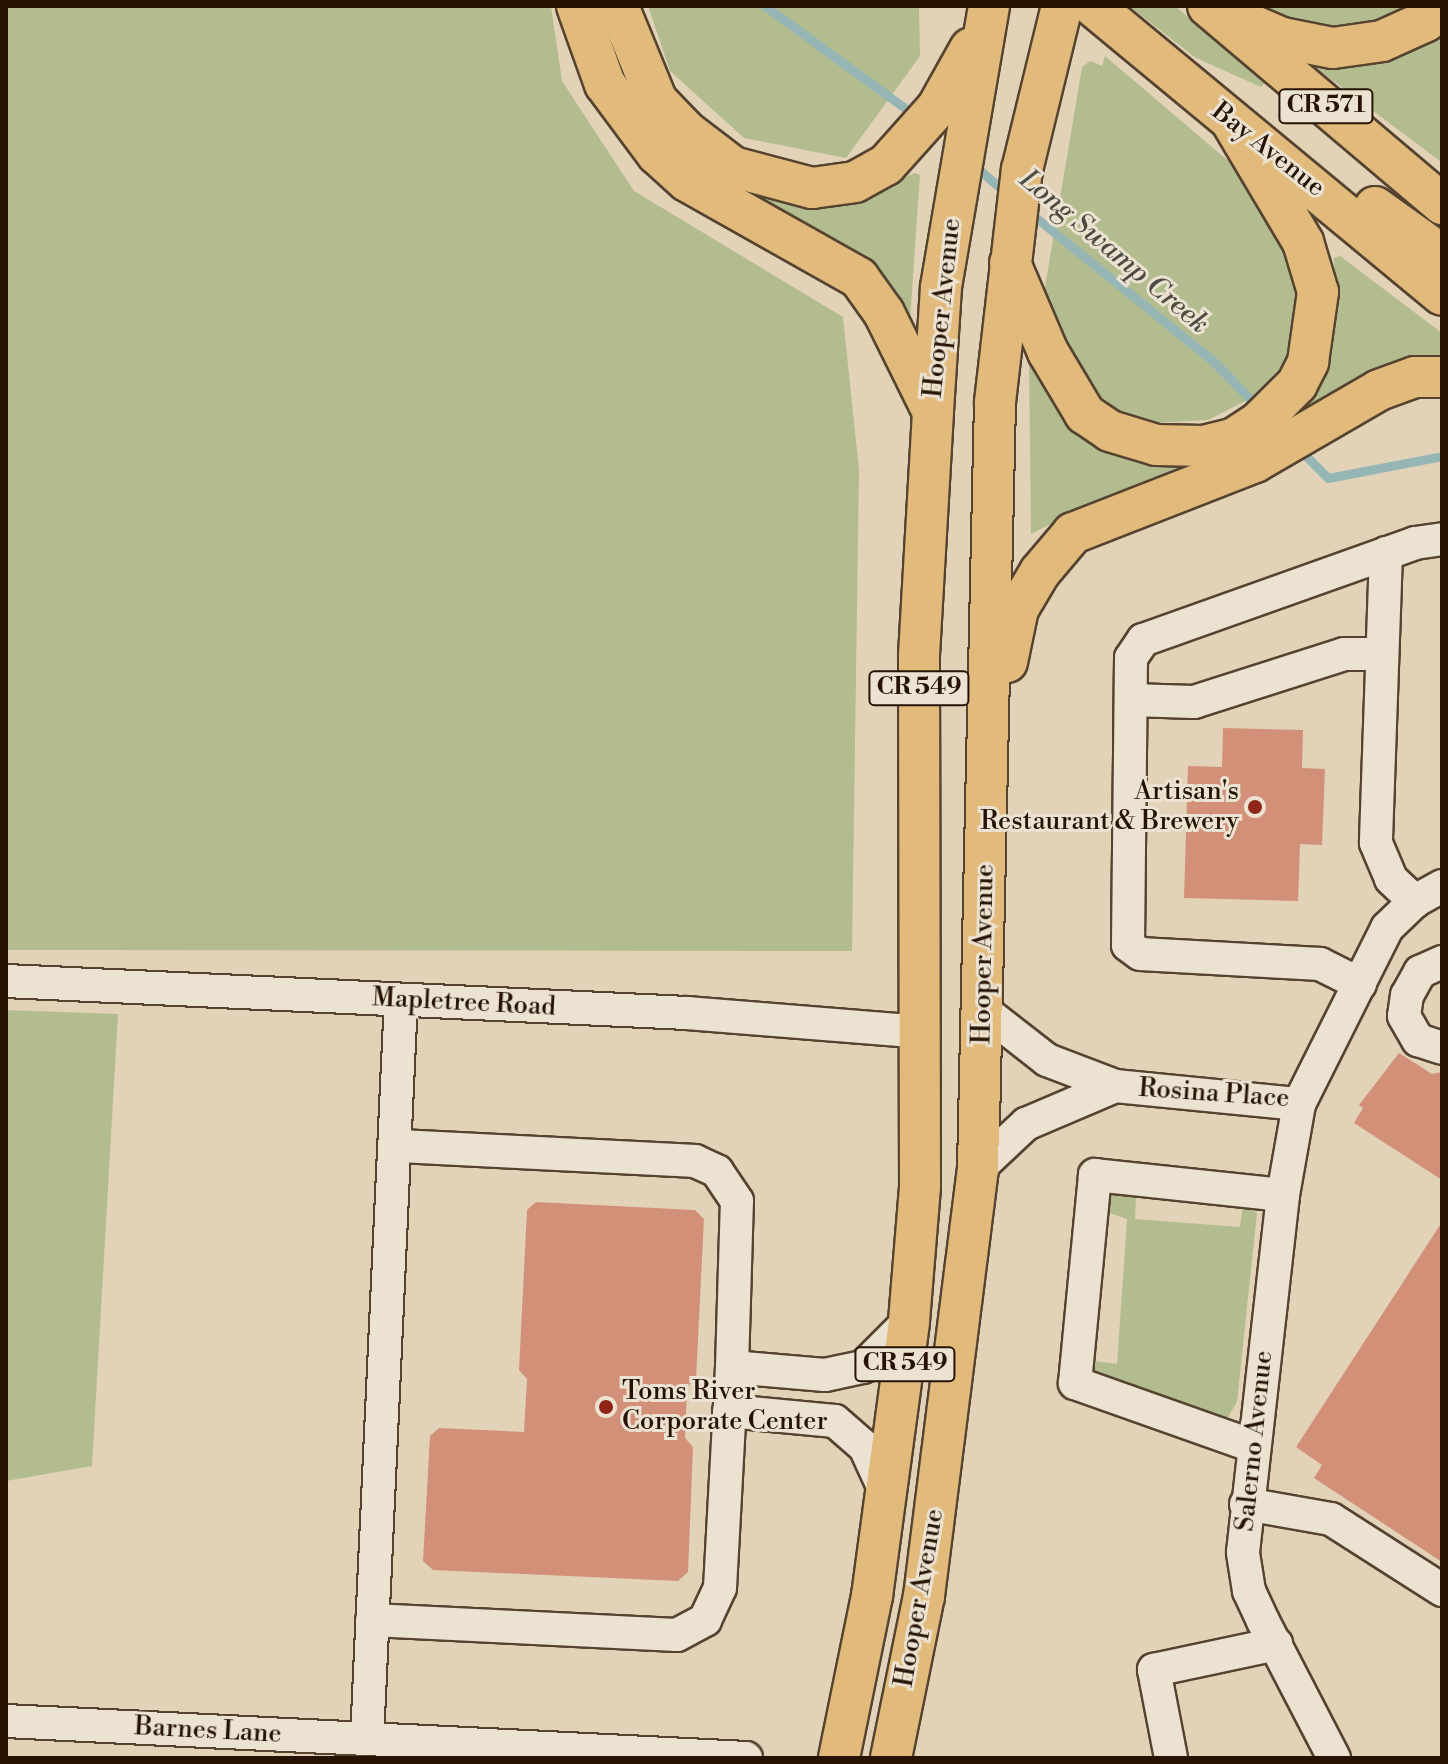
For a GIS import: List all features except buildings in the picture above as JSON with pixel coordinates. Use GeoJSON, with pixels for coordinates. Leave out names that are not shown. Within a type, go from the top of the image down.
{"type":"FeatureCollection","features":[{"type":"Feature","properties":{"kind":"main road"},"geometry":{"type":"LineString","coordinates":[[577,6],[605,84],[657,154],[687,181],[859,278],[884,313],[933,411]]}},
{"type":"Feature","properties":{"kind":"main road"},"geometry":{"type":"LineString","coordinates":[[618,6],[657,101],[733,167],[812,188],[855,182],[886,165],[912,140],[952,121],[988,13]]}},
{"type":"Feature","properties":{"kind":"main road","name":"Hooper Avenue"},"geometry":{"type":"LineString","coordinates":[[891,1758],[924,1596],[978,1169],[990,744],[990,517],[1010,252],[1022,170],[1062,6]]}},
{"type":"Feature","properties":{"kind":"main road","name":"Bay Avenue"},"geometry":{"type":"LineString","coordinates":[[1093,6],[1442,295]]}},
{"type":"Feature","properties":{"kind":"main road"},"geometry":{"type":"LineString","coordinates":[[1209,7],[1282,38],[1333,48],[1382,41],[1426,21],[1440,6]]}},
{"type":"Feature","properties":{"kind":"main road","name":"CR 571"},"geometry":{"type":"LineString","coordinates":[[1209,7],[1442,204]]}},
{"type":"Feature","properties":{"kind":"main road","name":"Hooper Avenue"},"geometry":{"type":"LineString","coordinates":[[839,1758],[887,1495],[909,1321],[920,1186],[919,655],[941,287],[958,174],[952,121]]}},
{"type":"Feature","properties":{"kind":"main road"},"geometry":{"type":"LineString","coordinates":[[1233,124],[1333,177],[1442,255]]}},
{"type":"Feature","properties":{"kind":"main road"},"geometry":{"type":"LineString","coordinates":[[990,744],[1018,609],[1061,546],[1073,533],[1272,424],[1308,362],[1318,292],[1314,268],[1233,124]]}},
{"type":"Feature","properties":{"kind":"main road"},"geometry":{"type":"LineString","coordinates":[[1010,252],[1048,352],[1085,414],[1110,431],[1156,445],[1204,446],[1272,424],[1312,429],[1379,390],[1415,377],[1442,377]]}},
{"type":"Feature","properties":{"kind":"street"},"geometry":{"type":"LineString","coordinates":[[1360,984],[1320,964],[1140,954],[1128,945],[1131,658],[1143,640],[1386,553],[1442,539]]}},
{"type":"Feature","properties":{"kind":"street"},"geometry":{"type":"LineString","coordinates":[[1386,553],[1376,843],[1391,879],[1429,893]]}},
{"type":"Feature","properties":{"kind":"street"},"geometry":{"type":"LineString","coordinates":[[1131,700],[1194,702],[1344,654],[1382,654]]}},
{"type":"Feature","properties":{"kind":"street","name":"Rosina Place"},"geometry":{"type":"LineString","coordinates":[[983,1010],[1047,1060],[1115,1086],[1299,1104],[1387,928],[1429,893]]}},
{"type":"Feature","properties":{"kind":"street"},"geometry":{"type":"LineString","coordinates":[[1442,962],[1420,972],[1407,995],[1404,1016],[1418,1040],[1442,1048]]}},
{"type":"Feature","properties":{"kind":"street","name":"Mapletree Road"},"geometry":{"type":"LineString","coordinates":[[6,981],[687,1013],[921,1032]]}},
{"type":"Feature","properties":{"kind":"street"},"geometry":{"type":"LineString","coordinates":[[367,1739],[401,1000]]}},
{"type":"Feature","properties":{"kind":"street"},"geometry":{"type":"LineString","coordinates":[[978,1169],[1026,1124],[1115,1086]]}},
{"type":"Feature","properties":{"kind":"street","name":"Salerno Avenue"},"geometry":{"type":"LineString","coordinates":[[1299,1104],[1283,1195],[1243,1552],[1249,1591],[1334,1758]]}},
{"type":"Feature","properties":{"kind":"street"},"geometry":{"type":"LineString","coordinates":[[372,1620],[677,1635],[705,1620],[720,1588],[732,1367],[737,1201],[717,1171],[695,1161],[395,1146]]}},
{"type":"Feature","properties":{"kind":"street"},"geometry":{"type":"LineString","coordinates":[[1253,1446],[1075,1383],[1095,1175],[1283,1195]]}},
{"type":"Feature","properties":{"kind":"street"},"geometry":{"type":"LineString","coordinates":[[732,1367],[825,1375],[863,1367],[909,1321]]}},
{"type":"Feature","properties":{"kind":"street"},"geometry":{"type":"LineString","coordinates":[[729,1411],[835,1421],[865,1447],[887,1495]]}},
{"type":"Feature","properties":{"kind":"street"},"geometry":{"type":"LineString","coordinates":[[1246,1504],[1331,1519],[1442,1590]]}},
{"type":"Feature","properties":{"kind":"street"},"geometry":{"type":"LineString","coordinates":[[1171,1758],[1154,1670],[1276,1644]]}},
{"type":"Feature","properties":{"kind":"street","name":"Barnes Lane"},"geometry":{"type":"LineString","coordinates":[[6,1721],[367,1739],[477,1751],[746,1758]]}},
{"type":"Feature","properties":{"kind":"green space"},"geometry":{"type":"Polygon","coordinates":[[[6,6],[551,6],[562,81],[634,191],[843,317],[859,470],[852,951],[6,950],[6,6]]]}},
{"type":"Feature","properties":{"kind":"green space"},"geometry":{"type":"Polygon","coordinates":[[[648,6],[919,6],[920,56],[846,158],[744,138],[670,71],[648,6]]]}},
{"type":"Feature","properties":{"kind":"green space"},"geometry":{"type":"Polygon","coordinates":[[[1129,6],[1175,6],[1265,83],[1261,87],[1196,58],[1129,6]]]}},
{"type":"Feature","properties":{"kind":"green space"},"geometry":{"type":"Polygon","coordinates":[[[1256,6],[1409,6],[1357,29],[1305,29],[1256,6]]]}},
{"type":"Feature","properties":{"kind":"green space"},"geometry":{"type":"Polygon","coordinates":[[[1442,22],[1440,161],[1304,59],[1442,22]]]}},
{"type":"Feature","properties":{"kind":"green space"},"geometry":{"type":"Polygon","coordinates":[[[1105,56],[1239,170],[1265,200],[1300,287],[1294,341],[1280,368],[1251,398],[1208,420],[1153,423],[1116,414],[1088,395],[1044,293],[1082,67],[1090,61],[1102,66],[1105,56]]]}},
{"type":"Feature","properties":{"kind":"green space"},"geometry":{"type":"Polygon","coordinates":[[[915,173],[920,175],[910,321],[749,194],[871,193],[915,173]]]}},
{"type":"Feature","properties":{"kind":"green space"},"geometry":{"type":"Polygon","coordinates":[[[1340,256],[1442,333],[1442,358],[1283,423],[1335,308],[1334,258],[1340,256]]]}},
{"type":"Feature","properties":{"kind":"green space"},"geometry":{"type":"Polygon","coordinates":[[[1029,362],[1053,402],[1071,419],[1200,464],[1095,501],[1031,534],[1029,362]]]}},
{"type":"Feature","properties":{"kind":"green space"},"geometry":{"type":"Polygon","coordinates":[[[6,1010],[118,1014],[92,1466],[6,1481],[6,1010]]]}},
{"type":"Feature","properties":{"kind":"green space"},"geometry":{"type":"Polygon","coordinates":[[[1115,1193],[1136,1196],[1135,1219],[1240,1227],[1243,1205],[1257,1213],[1237,1402],[1228,1417],[1210,1417],[1093,1374],[1094,1361],[1117,1364],[1127,1219],[1104,1211],[1106,1197],[1115,1193]]]}},
{"type":"Feature","properties":{"kind":"waterway","name":"Long Swamp Creek"},"geometry":{"type":"LineString","coordinates":[[765,6],[917,117]]}},
{"type":"Feature","properties":{"kind":"waterway","name":"Long Swamp Creek"},"geometry":{"type":"LineString","coordinates":[[974,165],[1008,195]]}},
{"type":"Feature","properties":{"kind":"waterway","name":"Long Swamp Creek"},"geometry":{"type":"LineString","coordinates":[[1029,212],[1214,362],[1258,407]]}},
{"type":"Feature","properties":{"kind":"waterway","name":"Long Swamp Creek"},"geometry":{"type":"LineString","coordinates":[[1299,449],[1328,478],[1442,456]]}},
{"type":"Feature","properties":{"kind":"place","name":"Artisan's Restaurant & Brewery"},"geometry":{"type":"Point","coordinates":[1255,807]}},
{"type":"Feature","properties":{"kind":"place","name":"Toms River Corporate Center"},"geometry":{"type":"Point","coordinates":[606,1407]}}]}
